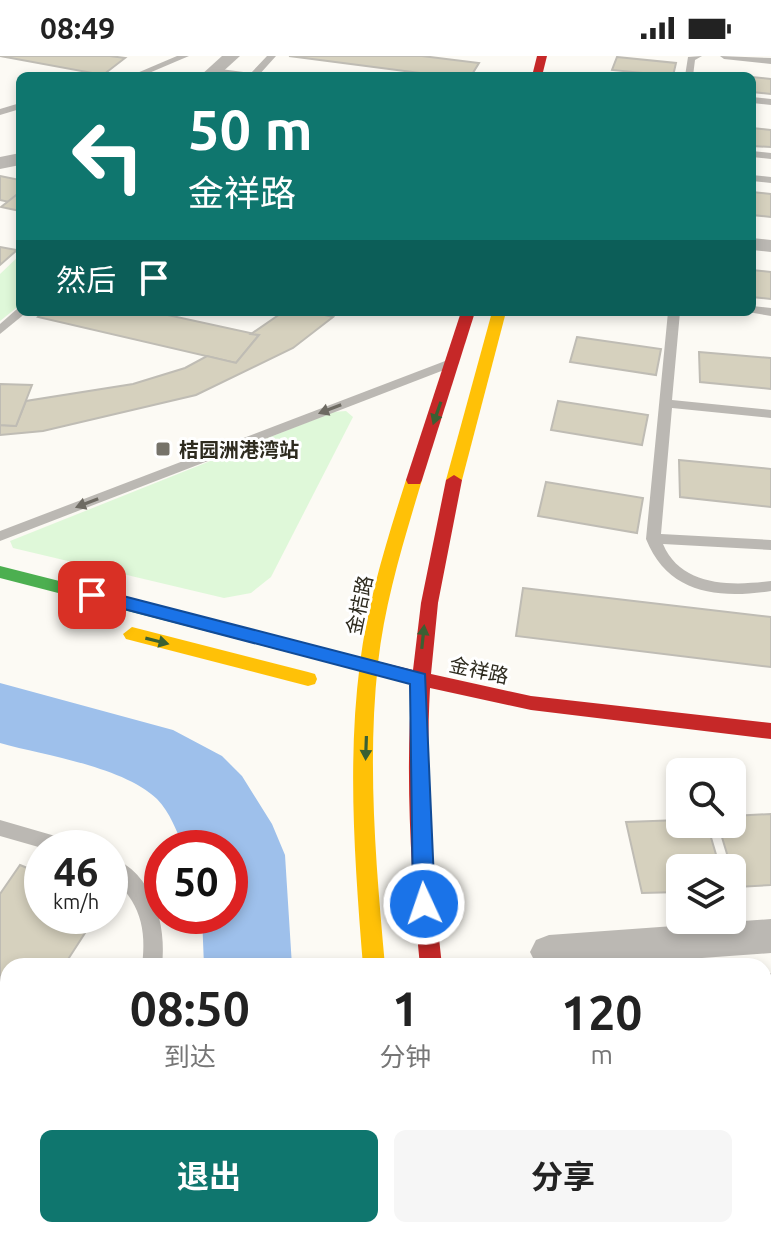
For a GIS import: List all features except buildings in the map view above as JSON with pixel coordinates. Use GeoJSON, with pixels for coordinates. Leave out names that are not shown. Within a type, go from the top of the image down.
{"type":"FeatureCollection","features":[{"type":"Feature","properties":{"kind":"main road","name":"金桔路"},"geometry":{"type":"LineString","coordinates":[[374,958],[365,784],[367,694],[376,621],[418,469],[467,316]]}},
{"type":"Feature","properties":{"kind":"main road"},"geometry":{"type":"LineString","coordinates":[[430,958],[412,699],[419,679],[432,579],[498,316]]}},
{"type":"Feature","properties":{"kind":"main road","name":"金祥路"},"geometry":{"type":"LineString","coordinates":[[0,572],[245,632],[370,668],[531,703]]}},
{"type":"Feature","properties":{"kind":"main road"},"geometry":{"type":"LineString","coordinates":[[117,631],[324,683]]}},
{"type":"Feature","properties":{"kind":"main road","name":"金祥路"},"geometry":{"type":"LineString","coordinates":[[412,699],[531,703],[771,731]]}},
{"type":"Feature","properties":{"kind":"street"},"geometry":{"type":"LineString","coordinates":[[212,72],[232,56]]}},
{"type":"Feature","properties":{"kind":"street"},"geometry":{"type":"LineString","coordinates":[[549,952],[771,936]]}},
{"type":"Feature","properties":{"kind":"lane"},"geometry":{"type":"LineString","coordinates":[[144,72],[185,56]]}},
{"type":"Feature","properties":{"kind":"lane"},"geometry":{"type":"LineString","coordinates":[[257,72],[272,56]]}},
{"type":"Feature","properties":{"kind":"lane"},"geometry":{"type":"LineString","coordinates":[[689,72],[691,59],[698,56]]}},
{"type":"Feature","properties":{"kind":"lane"},"geometry":{"type":"LineString","coordinates":[[724,56],[771,61]]}},
{"type":"Feature","properties":{"kind":"lane"},"geometry":{"type":"LineString","coordinates":[[0,330],[16,316]]}},
{"type":"Feature","properties":{"kind":"lane"},"geometry":{"type":"LineString","coordinates":[[674,316],[653,539],[657,554],[667,567],[690,581],[734,590],[771,586]]}},
{"type":"Feature","properties":{"kind":"lane"},"geometry":{"type":"LineString","coordinates":[[0,536],[455,361]]}},
{"type":"Feature","properties":{"kind":"lane"},"geometry":{"type":"LineString","coordinates":[[665,403],[771,414]]}},
{"type":"Feature","properties":{"kind":"lane"},"geometry":{"type":"LineString","coordinates":[[653,539],[771,545]]}},
{"type":"Feature","properties":{"kind":"lane"},"geometry":{"type":"LineString","coordinates":[[0,828],[24,835]]}},
{"type":"Feature","properties":{"kind":"lane"},"geometry":{"type":"LineString","coordinates":[[128,879],[151,909],[156,936],[153,958]]}},
{"type":"Feature","properties":{"kind":"green space"},"geometry":{"type":"Polygon","coordinates":[[[16,259],[16,308],[0,321],[0,274],[16,259]]]}},
{"type":"Feature","properties":{"kind":"green space"},"geometry":{"type":"Polygon","coordinates":[[[346,411],[353,417],[271,577],[251,593],[224,598],[13,548],[10,541],[333,412],[346,411]]]}},
{"type":"Feature","properties":{"kind":"water"},"geometry":{"type":"Polygon","coordinates":[[[0,683],[173,730],[222,756],[242,776],[272,824],[285,855],[291,958],[204,958],[203,934],[248,934],[248,830],[176,830],[162,804],[142,788],[124,778],[0,743],[0,683]]]}},
{"type":"Feature","properties":{"kind":"traffic: fast"},"geometry":{"type":"LineString","coordinates":[[0,572],[388,671]]}},
{"type":"Feature","properties":{"kind":"traffic: slow"},"geometry":{"type":"LineString","coordinates":[[454,480],[498,316]]}},
{"type":"Feature","properties":{"kind":"traffic: slow"},"geometry":{"type":"LineString","coordinates":[[373,958],[364,814],[365,701],[372,640],[382,594],[414,480]]}},
{"type":"Feature","properties":{"kind":"traffic: slow"},"geometry":{"type":"LineString","coordinates":[[132,634],[308,679]]}},
{"type":"Feature","properties":{"kind":"traffic: jam"},"geometry":{"type":"LineString","coordinates":[[538,72],[542,56]]}},
{"type":"Feature","properties":{"kind":"traffic: jam"},"geometry":{"type":"LineString","coordinates":[[414,480],[467,316]]}},
{"type":"Feature","properties":{"kind":"traffic: jam"},"geometry":{"type":"LineString","coordinates":[[430,958],[420,841],[419,722],[429,603],[454,480]]}},
{"type":"Feature","properties":{"kind":"traffic: jam"},"geometry":{"type":"LineString","coordinates":[[388,671],[531,703],[771,731]]}},
{"type":"Feature","properties":{"kind":"place","name":"桔园洲港湾站"},"geometry":{"type":"Point","coordinates":[163,449]}},
{"type":"Feature","properties":{"kind":"route"},"geometry":{"type":"LineString","coordinates":[[92,595],[419,679],[419,794],[424,904]]}}]}
